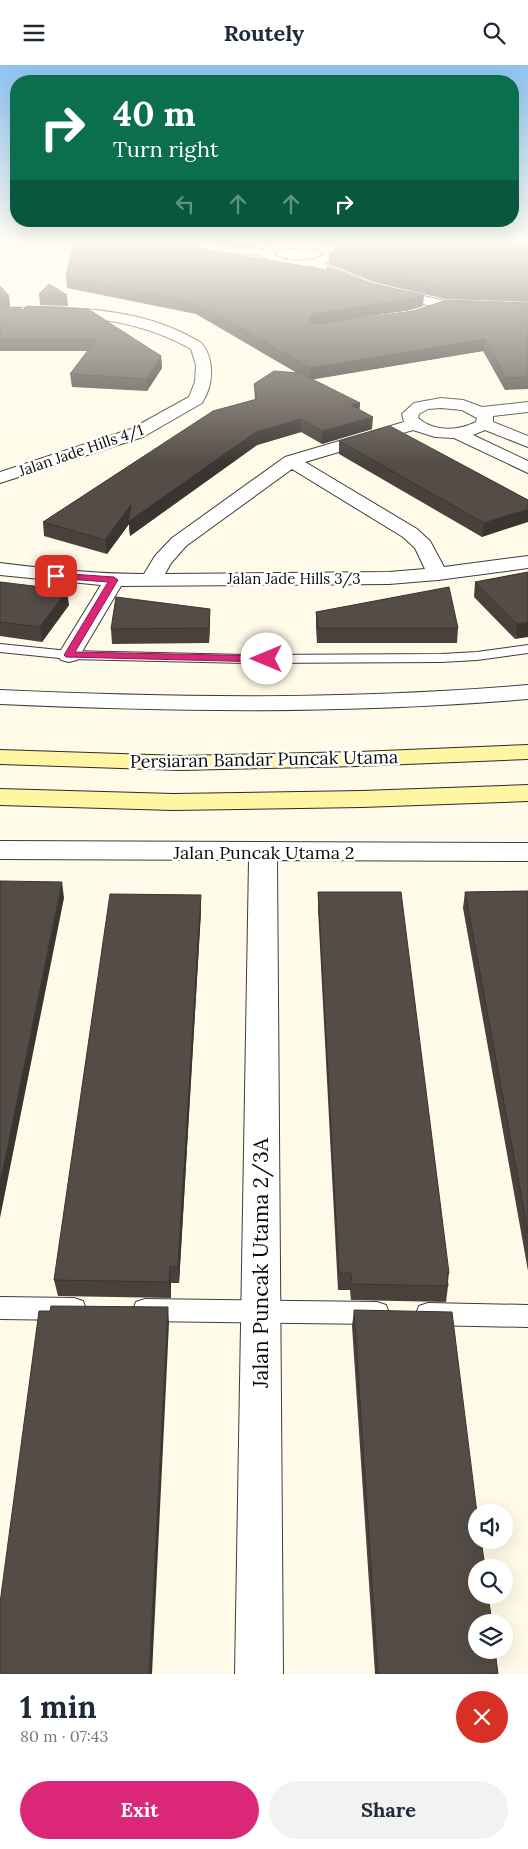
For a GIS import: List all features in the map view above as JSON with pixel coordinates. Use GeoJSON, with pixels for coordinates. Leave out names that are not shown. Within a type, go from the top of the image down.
{"type":"FeatureCollection","features":[{"type":"Feature","properties":{"kind":"street","name":"Jalan Jade Hills 4/1"},"geometry":{"type":"LineString","coordinates":[[0,478],[137,433],[196,400],[203,382],[204,365],[197,347],[163,330],[114,317],[89,314]]}},
{"type":"Feature","properties":{"kind":"street"},"geometry":{"type":"LineString","coordinates":[[528,407],[483,418],[473,430],[456,433],[432,431],[414,424],[410,419],[410,414],[413,410],[429,404],[452,403],[473,408],[483,418],[528,442]]}},
{"type":"Feature","properties":{"kind":"street"},"geometry":{"type":"LineString","coordinates":[[151,580],[162,560],[179,542],[291,461],[315,452],[414,424]]}},
{"type":"Feature","properties":{"kind":"street"},"geometry":{"type":"LineString","coordinates":[[456,433],[528,468]]}},
{"type":"Feature","properties":{"kind":"street"},"geometry":{"type":"LineString","coordinates":[[291,461],[410,533],[424,545],[438,574]]}},
{"type":"Feature","properties":{"kind":"street","name":"Jalan Jade Hills 3/3"},"geometry":{"type":"LineString","coordinates":[[0,569],[56,576],[114,580],[389,577],[438,574],[528,562]]}},
{"type":"Feature","properties":{"kind":"street"},"geometry":{"type":"LineString","coordinates":[[69,655],[114,580]]}},
{"type":"Feature","properties":{"kind":"street"},"geometry":{"type":"LineString","coordinates":[[0,697],[249,704],[455,699],[528,692]]}},
{"type":"Feature","properties":{"kind":"street","name":"Persiaran Bandar Puncak Utama"},"geometry":{"type":"LineString","coordinates":[[0,757],[181,763],[358,759],[528,752]]}},
{"type":"Feature","properties":{"kind":"street"},"geometry":{"type":"LineString","coordinates":[[0,797],[173,802],[362,799],[528,793]]}},
{"type":"Feature","properties":{"kind":"street","name":"Jalan Puncak Utama 2"},"geometry":{"type":"LineString","coordinates":[[0,850],[528,852]]}},
{"type":"Feature","properties":{"kind":"street","name":"Jalan Puncak Utama 2/3A"},"geometry":{"type":"LineString","coordinates":[[259,1674],[262,852]]}},
{"type":"Feature","properties":{"kind":"lane"},"geometry":{"type":"LineString","coordinates":[[0,648],[69,655],[248,659],[441,658],[477,656],[528,649]]}},
{"type":"Feature","properties":{"kind":"lane"},"geometry":{"type":"LineString","coordinates":[[0,1308],[528,1316]]}},
{"type":"Feature","properties":{"kind":"building"},"geometry":{"type":"Polygon","coordinates":[[[0,314],[96,314],[161,356],[147,379],[70,374],[96,340],[0,339],[0,314]]]}},
{"type":"Feature","properties":{"kind":"building"},"geometry":{"type":"Polygon","coordinates":[[[215,314],[312,314],[309,320],[312,323],[318,324],[390,314],[528,314],[528,377],[506,378],[485,339],[310,368],[215,314]]]}},
{"type":"Feature","properties":{"kind":"building"},"geometry":{"type":"Polygon","coordinates":[[[274,371],[300,373],[360,403],[351,405],[373,417],[322,431],[301,419],[256,432],[128,522],[131,505],[105,540],[43,522],[213,411],[257,399],[254,384],[274,371]]]}},
{"type":"Feature","properties":{"kind":"building"},"geometry":{"type":"Polygon","coordinates":[[[390,426],[528,500],[528,509],[484,523],[339,441],[390,426]]]}},
{"type":"Feature","properties":{"kind":"building"},"geometry":{"type":"Polygon","coordinates":[[[528,572],[528,622],[517,624],[475,582],[528,572]]]}},
{"type":"Feature","properties":{"kind":"building"},"geometry":{"type":"Polygon","coordinates":[[[0,582],[67,590],[40,627],[0,622],[0,582]]]}},
{"type":"Feature","properties":{"kind":"building"},"geometry":{"type":"Polygon","coordinates":[[[449,587],[458,628],[318,628],[316,612],[449,587]]]}},
{"type":"Feature","properties":{"kind":"building"},"geometry":{"type":"Polygon","coordinates":[[[116,597],[210,609],[209,628],[111,629],[116,597]]]}},
{"type":"Feature","properties":{"kind":"building"},"geometry":{"type":"Polygon","coordinates":[[[0,881],[62,882],[0,1183],[0,881]]]}},
{"type":"Feature","properties":{"kind":"building"},"geometry":{"type":"Polygon","coordinates":[[[528,891],[528,1233],[465,892],[528,891]]]}},
{"type":"Feature","properties":{"kind":"building"},"geometry":{"type":"Polygon","coordinates":[[[318,892],[401,892],[449,1273],[447,1273],[448,1286],[352,1284],[351,1273],[339,1273],[318,892]]]}},
{"type":"Feature","properties":{"kind":"building"},"geometry":{"type":"Polygon","coordinates":[[[110,894],[201,895],[178,1267],[170,1267],[169,1282],[54,1280],[110,894]]]}},
{"type":"Feature","properties":{"kind":"building"},"geometry":{"type":"Polygon","coordinates":[[[51,1306],[168,1307],[149,1674],[0,1674],[0,1603],[39,1311],[50,1311],[51,1306]]]}},
{"type":"Feature","properties":{"kind":"building"},"geometry":{"type":"Polygon","coordinates":[[[354,1310],[452,1312],[476,1504],[468,1504],[468,1549],[482,1549],[484,1559],[468,1559],[468,1604],[489,1604],[491,1614],[468,1614],[468,1659],[496,1659],[498,1674],[378,1674],[354,1310]]]}},
{"type":"Feature","properties":{"kind":"route"},"geometry":{"type":"LineString","coordinates":[[56,576],[114,580],[69,655],[267,659]]}}]}
